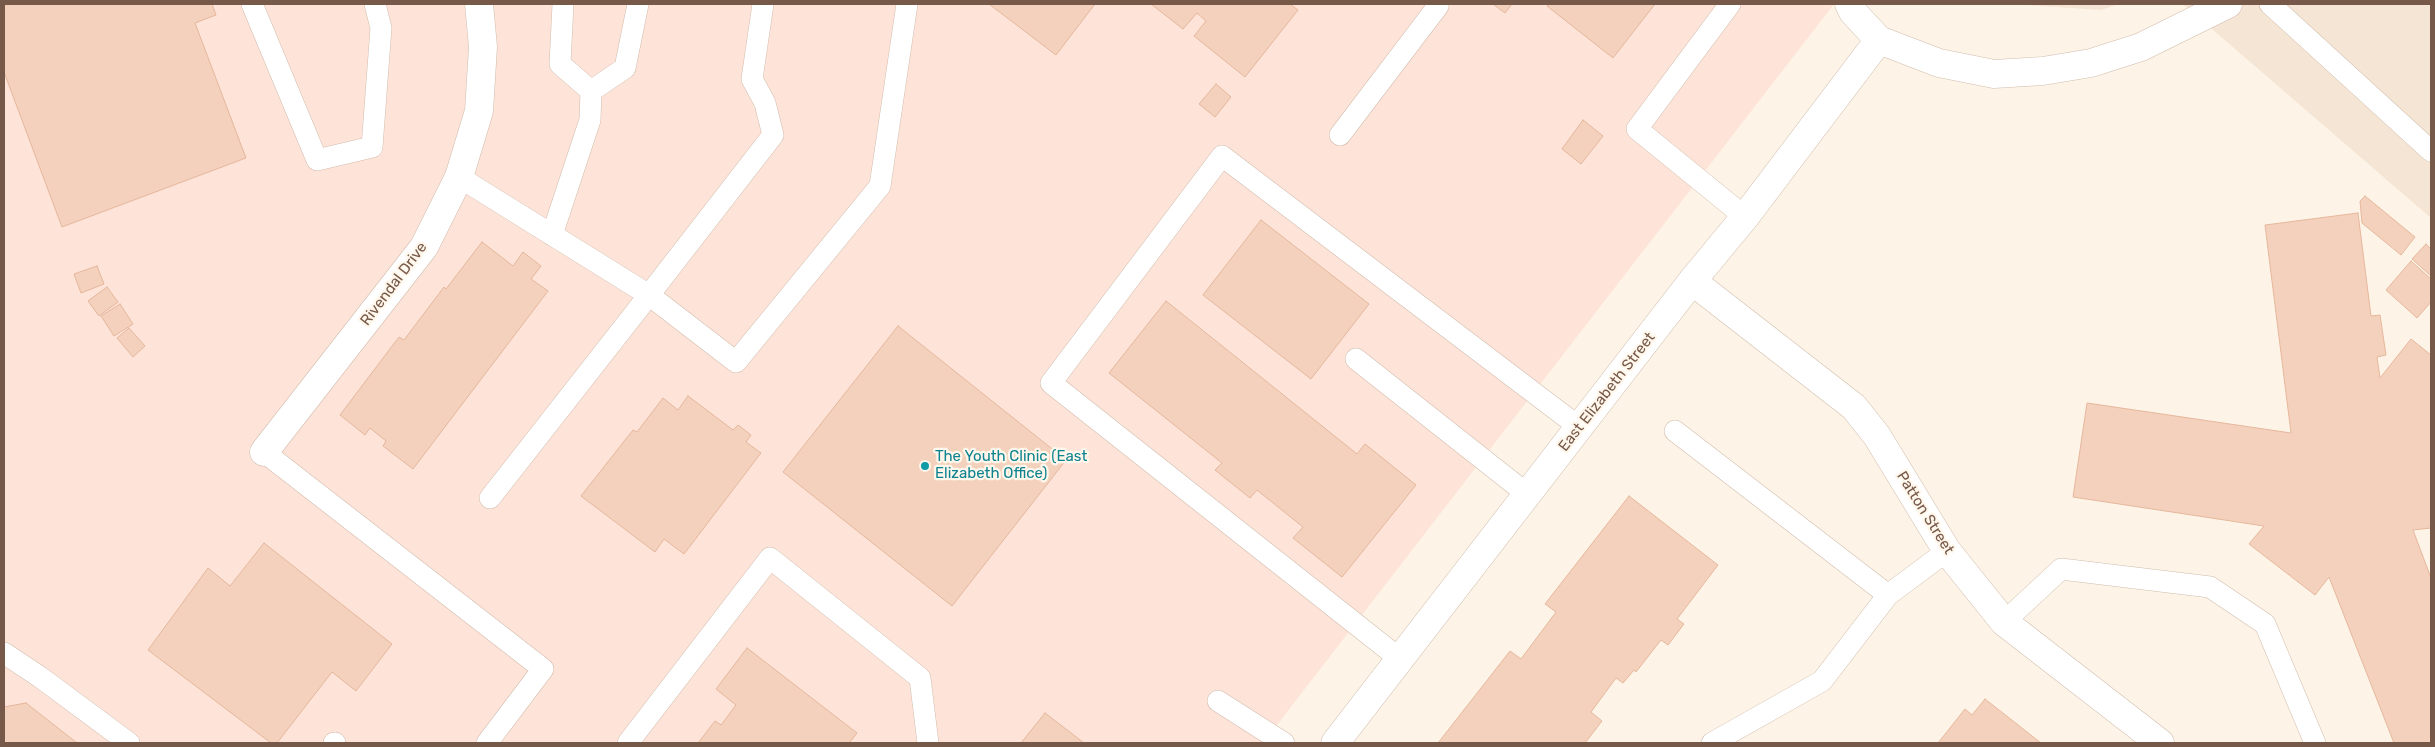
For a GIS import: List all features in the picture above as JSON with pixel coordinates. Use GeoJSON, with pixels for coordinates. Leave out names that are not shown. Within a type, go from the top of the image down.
{"type":"FeatureCollection","features":[{"type":"Feature","properties":{"kind":"street","name":"Rivendal Drive"},"geometry":{"type":"LineString","coordinates":[[264,452],[424,247],[459,177],[479,111],[484,47],[480,4]]}},
{"type":"Feature","properties":{"kind":"street"},"geometry":{"type":"LineString","coordinates":[[1849,4],[1853,12],[1879,40],[1939,63],[1994,74],[2043,71],[2091,63],[2141,47],[2228,4]]}},
{"type":"Feature","properties":{"kind":"street","name":"East Elizabeth Street"},"geometry":{"type":"LineString","coordinates":[[1335,743],[1692,281],[1745,217],[1879,40]]}},
{"type":"Feature","properties":{"kind":"street","name":"Patton Street"},"geometry":{"type":"LineString","coordinates":[[1692,281],[1854,407],[1877,436],[1947,551],[2004,622],[2160,743]]}},
{"type":"Feature","properties":{"kind":"lane"},"geometry":{"type":"LineString","coordinates":[[252,4],[317,160],[372,147],[381,28],[375,4]]}},
{"type":"Feature","properties":{"kind":"lane"},"geometry":{"type":"LineString","coordinates":[[563,4],[560,64],[591,91]]}},
{"type":"Feature","properties":{"kind":"lane"},"geometry":{"type":"LineString","coordinates":[[591,91],[625,68],[638,4]]}},
{"type":"Feature","properties":{"kind":"lane"},"geometry":{"type":"LineString","coordinates":[[490,498],[773,135],[765,103],[752,79],[763,4]]}},
{"type":"Feature","properties":{"kind":"lane"},"geometry":{"type":"LineString","coordinates":[[459,177],[649,295],[736,362],[880,186],[907,4]]}},
{"type":"Feature","properties":{"kind":"lane"},"geometry":{"type":"LineString","coordinates":[[1340,135],[1438,6],[1437,4]]}},
{"type":"Feature","properties":{"kind":"lane"},"geometry":{"type":"LineString","coordinates":[[1730,4],[1637,129],[1745,217]]}},
{"type":"Feature","properties":{"kind":"lane"},"geometry":{"type":"LineString","coordinates":[[2270,4],[2431,151]]}},
{"type":"Feature","properties":{"kind":"lane"},"geometry":{"type":"LineString","coordinates":[[552,235],[590,120],[591,91]]}},
{"type":"Feature","properties":{"kind":"lane"},"geometry":{"type":"LineString","coordinates":[[1400,659],[1051,383],[1222,156],[1580,428]]}},
{"type":"Feature","properties":{"kind":"lane"},"geometry":{"type":"LineString","coordinates":[[1356,359],[1527,494]]}},
{"type":"Feature","properties":{"kind":"lane"},"geometry":{"type":"LineString","coordinates":[[1675,432],[1888,595]]}},
{"type":"Feature","properties":{"kind":"lane"},"geometry":{"type":"LineString","coordinates":[[264,452],[543,669],[487,743]]}},
{"type":"Feature","properties":{"kind":"lane"},"geometry":{"type":"LineString","coordinates":[[1712,743],[1822,681],[1888,595],[1947,551]]}},
{"type":"Feature","properties":{"kind":"lane"},"geometry":{"type":"LineString","coordinates":[[628,743],[770,558],[920,678],[928,743]]}},
{"type":"Feature","properties":{"kind":"lane"},"geometry":{"type":"LineString","coordinates":[[2004,622],[2061,569],[2210,587],[2265,624],[2315,743]]}},
{"type":"Feature","properties":{"kind":"lane"},"geometry":{"type":"LineString","coordinates":[[4,653],[40,677],[129,743]]}},
{"type":"Feature","properties":{"kind":"lane"},"geometry":{"type":"LineString","coordinates":[[1218,702],[1284,743]]}},
{"type":"Feature","properties":{"kind":"shaded area"},"geometry":{"type":"Polygon","coordinates":[[[4,4],[1834,4],[1263,743],[4,743],[4,4]]]}},
{"type":"Feature","properties":{"kind":"shaded area"},"geometry":{"type":"Polygon","coordinates":[[[2012,4],[2119,4],[2101,10],[2012,4]]]}},
{"type":"Feature","properties":{"kind":"shaded area"},"geometry":{"type":"Polygon","coordinates":[[[2183,4],[2431,4],[2431,218],[2183,4]]]}},
{"type":"Feature","properties":{"kind":"building"},"geometry":{"type":"Polygon","coordinates":[[[4,4],[212,4],[216,15],[195,23],[246,158],[62,227],[4,72],[4,4]]]}},
{"type":"Feature","properties":{"kind":"building"},"geometry":{"type":"Polygon","coordinates":[[[989,4],[1095,4],[1056,55],[989,4]]]}},
{"type":"Feature","properties":{"kind":"building"},"geometry":{"type":"Polygon","coordinates":[[[1151,4],[1290,4],[1298,10],[1245,77],[1194,36],[1206,21],[1197,13],[1183,29],[1151,4]]]}},
{"type":"Feature","properties":{"kind":"building"},"geometry":{"type":"Polygon","coordinates":[[[1493,4],[1512,4],[1505,13],[1493,4]]]}},
{"type":"Feature","properties":{"kind":"building"},"geometry":{"type":"Polygon","coordinates":[[[1550,4],[1655,4],[1613,58],[1547,6],[1550,4]]]}},
{"type":"Feature","properties":{"kind":"building"},"geometry":{"type":"Polygon","coordinates":[[[1216,84],[1231,97],[1215,117],[1199,104],[1216,84]]]}},
{"type":"Feature","properties":{"kind":"building"},"geometry":{"type":"Polygon","coordinates":[[[1583,120],[1603,136],[1581,164],[1562,149],[1583,120]]]}},
{"type":"Feature","properties":{"kind":"building"},"geometry":{"type":"Polygon","coordinates":[[[2365,196],[2415,237],[2401,255],[2362,223],[2360,201],[2365,196]]]}},
{"type":"Feature","properties":{"kind":"building"},"geometry":{"type":"Polygon","coordinates":[[[2358,213],[2371,316],[2380,315],[2386,355],[2377,357],[2380,378],[2411,339],[2431,355],[2431,528],[2413,530],[2431,578],[2431,743],[2394,743],[2329,577],[2315,595],[2249,544],[2264,526],[2073,497],[2087,403],[2291,433],[2265,225],[2358,213]]]}},
{"type":"Feature","properties":{"kind":"building"},"geometry":{"type":"Polygon","coordinates":[[[1261,220],[1369,304],[1311,379],[1203,295],[1261,220]]]}},
{"type":"Feature","properties":{"kind":"building"},"geometry":{"type":"Polygon","coordinates":[[[482,242],[513,266],[523,252],[541,266],[531,279],[548,291],[413,469],[383,446],[386,441],[370,428],[365,435],[340,415],[399,337],[404,340],[444,287],[446,289],[482,242]]]}},
{"type":"Feature","properties":{"kind":"building"},"geometry":{"type":"Polygon","coordinates":[[[2426,244],[2431,249],[2431,276],[2412,259],[2426,244]]]}},
{"type":"Feature","properties":{"kind":"building"},"geometry":{"type":"Polygon","coordinates":[[[2411,261],[2431,279],[2431,302],[2417,318],[2386,290],[2411,261]]]}},
{"type":"Feature","properties":{"kind":"building"},"geometry":{"type":"Polygon","coordinates":[[[97,266],[104,284],[81,293],[74,274],[97,266]]]}},
{"type":"Feature","properties":{"kind":"building"},"geometry":{"type":"Polygon","coordinates":[[[107,287],[118,302],[99,316],[88,301],[107,287]]]}},
{"type":"Feature","properties":{"kind":"building"},"geometry":{"type":"Polygon","coordinates":[[[1166,301],[1357,454],[1365,444],[1416,485],[1342,577],[1293,538],[1303,527],[1257,490],[1250,498],[1215,470],[1222,463],[1109,373],[1166,301]]]}},
{"type":"Feature","properties":{"kind":"building"},"geometry":{"type":"Polygon","coordinates":[[[120,304],[133,324],[114,336],[101,316],[120,304]]]}},
{"type":"Feature","properties":{"kind":"building","name":"The Youth Clinic (East Elizabeth Office)"},"geometry":{"type":"Polygon","coordinates":[[[898,326],[1066,460],[952,606],[783,472],[898,326]]]}},
{"type":"Feature","properties":{"kind":"building"},"geometry":{"type":"Polygon","coordinates":[[[129,328],[145,346],[133,357],[117,338],[129,328]]]}},
{"type":"Feature","properties":{"kind":"building"},"geometry":{"type":"Polygon","coordinates":[[[688,396],[733,430],[738,425],[751,435],[746,442],[761,453],[684,554],[664,539],[655,552],[581,496],[633,430],[637,432],[663,398],[678,410],[688,396]]]}},
{"type":"Feature","properties":{"kind":"building"},"geometry":{"type":"Polygon","coordinates":[[[1629,496],[1718,565],[1677,619],[1684,624],[1668,645],[1661,640],[1636,672],[1634,670],[1623,683],[1616,678],[1591,712],[1602,721],[1585,743],[1438,743],[1510,651],[1521,659],[1556,612],[1545,604],[1629,496]]]}},
{"type":"Feature","properties":{"kind":"building"},"geometry":{"type":"Polygon","coordinates":[[[264,543],[392,644],[356,691],[332,672],[277,743],[271,743],[148,650],[208,568],[230,586],[264,543]]]}},
{"type":"Feature","properties":{"kind":"building"},"geometry":{"type":"Polygon","coordinates":[[[747,648],[857,733],[849,743],[698,743],[715,721],[721,725],[736,705],[716,689],[747,648]]]}},
{"type":"Feature","properties":{"kind":"building"},"geometry":{"type":"Polygon","coordinates":[[[1985,699],[2041,743],[1938,743],[1965,709],[1972,715],[1985,699]]]}},
{"type":"Feature","properties":{"kind":"building"},"geometry":{"type":"Polygon","coordinates":[[[26,703],[77,743],[4,743],[4,707],[26,703]]]}},
{"type":"Feature","properties":{"kind":"building"},"geometry":{"type":"Polygon","coordinates":[[[1045,713],[1084,743],[1021,743],[1045,713]]]}},
{"type":"Feature","properties":{"kind":"place","name":"The Youth Clinic (East Elizabeth Office)"},"geometry":{"type":"Point","coordinates":[925,466]}}]}
